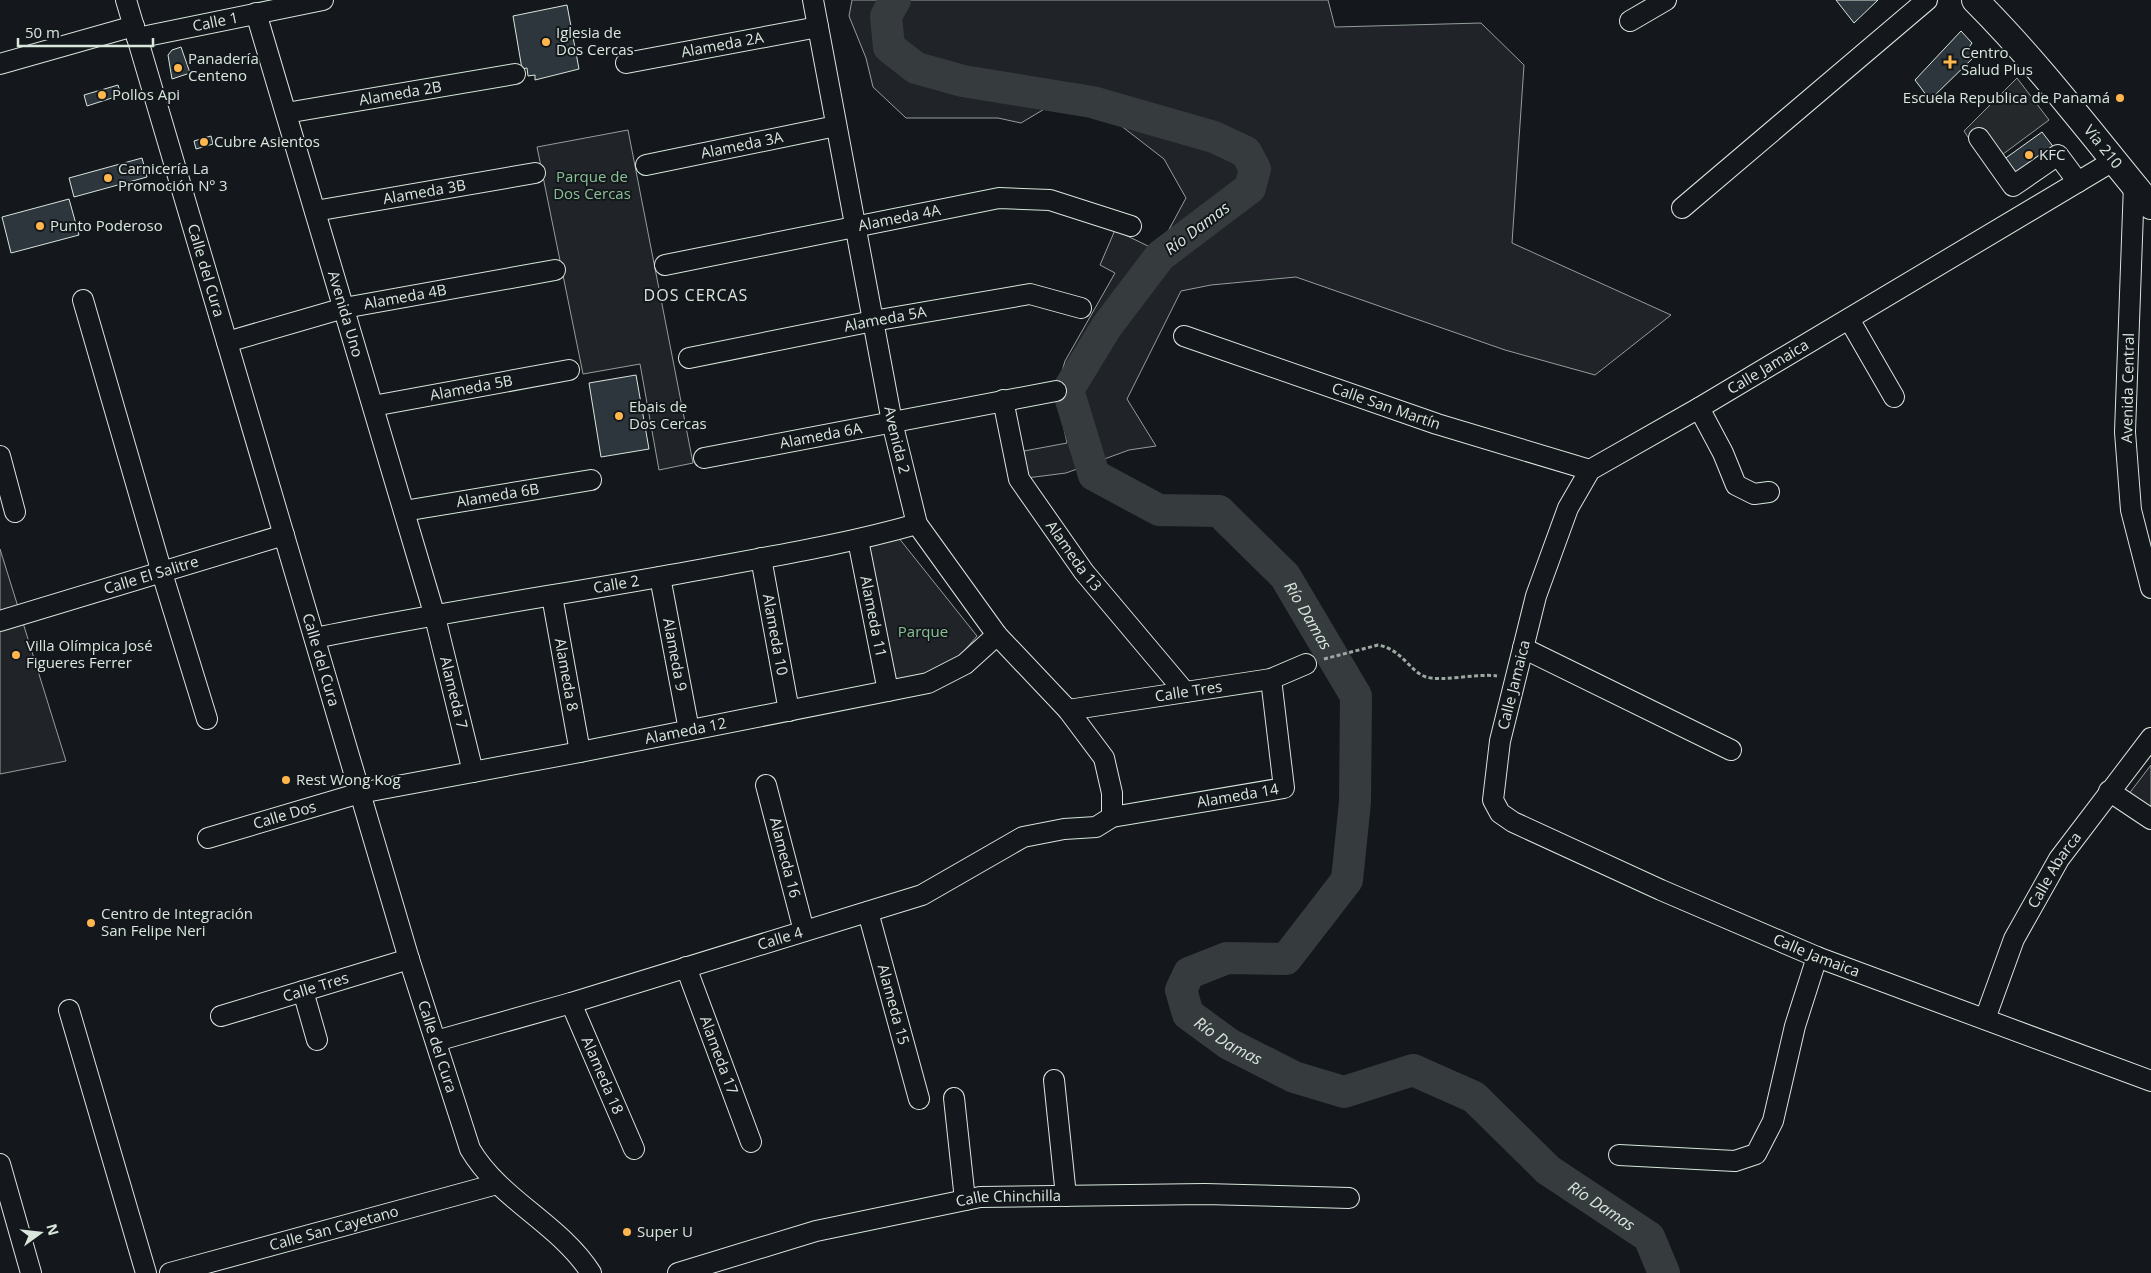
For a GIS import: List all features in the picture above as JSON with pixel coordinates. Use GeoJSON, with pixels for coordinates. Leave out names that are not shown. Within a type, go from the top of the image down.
{"type":"FeatureCollection","features":[{"type":"Feature","properties":{"kind":"main road","name":"Vía 210"},"geometry":{"type":"LineString","coordinates":[[1975,0],[2049,80],[2151,206]]}},
{"type":"Feature","properties":{"kind":"street","name":"Calle del Cura"},"geometry":{"type":"LineString","coordinates":[[126,0],[409,959],[470,1150],[478,1164],[497,1184],[564,1242],[591,1273]]}},
{"type":"Feature","properties":{"kind":"street","name":"Calle 1"},"geometry":{"type":"LineString","coordinates":[[0,64],[136,32],[256,13],[323,0]]}},
{"type":"Feature","properties":{"kind":"street","name":"Avenida 2"},"geometry":{"type":"LineString","coordinates":[[813,0],[892,422],[917,524],[997,635],[1068,710],[1104,758],[1112,793],[1112,817]]}},
{"type":"Feature","properties":{"kind":"street"},"geometry":{"type":"LineString","coordinates":[[1630,21],[1666,0]]}},
{"type":"Feature","properties":{"kind":"street"},"geometry":{"type":"LineString","coordinates":[[1682,208],[1927,0]]}},
{"type":"Feature","properties":{"kind":"street","name":"Avenida Uno"},"geometry":{"type":"LineString","coordinates":[[256,13],[434,614]]}},
{"type":"Feature","properties":{"kind":"street","name":"Alameda 2A"},"geometry":{"type":"LineString","coordinates":[[626,63],[818,26]]}},
{"type":"Feature","properties":{"kind":"street","name":"Alameda 2B"},"geometry":{"type":"LineString","coordinates":[[286,114],[516,74]]}},
{"type":"Feature","properties":{"kind":"street","name":"Alameda 3A"},"geometry":{"type":"LineString","coordinates":[[646,166],[836,126]]}},
{"type":"Feature","properties":{"kind":"street"},"geometry":{"type":"LineString","coordinates":[[1979,138],[2013,186],[2058,155],[2078,182]]}},
{"type":"Feature","properties":{"kind":"street","name":"Calle Jamaica"},"geometry":{"type":"LineString","coordinates":[[2114,160],[1699,408],[1590,470],[1568,508],[1536,596],[1500,742],[1493,800],[1500,814],[1662,890],[1817,957],[2151,1081]]}},
{"type":"Feature","properties":{"kind":"street","name":"Alameda 3B"},"geometry":{"type":"LineString","coordinates":[[315,211],[535,173]]}},
{"type":"Feature","properties":{"kind":"street","name":"Avenida Central"},"geometry":{"type":"LineString","coordinates":[[2134,184],[2125,432],[2131,510],[2151,588]]}},
{"type":"Feature","properties":{"kind":"street","name":"Alameda 4A"},"geometry":{"type":"LineString","coordinates":[[665,265],[999,198],[1050,200],[1131,226]]}},
{"type":"Feature","properties":{"kind":"street","name":"Alameda 4B"},"geometry":{"type":"LineString","coordinates":[[227,342],[344,308],[555,270]]}},
{"type":"Feature","properties":{"kind":"street","name":"Alameda 5A"},"geometry":{"type":"LineString","coordinates":[[689,358],[873,321],[1030,294],[1081,308]]}},
{"type":"Feature","properties":{"kind":"street"},"geometry":{"type":"LineString","coordinates":[[83,300],[162,573],[207,719]]}},
{"type":"Feature","properties":{"kind":"street"},"geometry":{"type":"LineString","coordinates":[[1849,319],[1894,397]]}},
{"type":"Feature","properties":{"kind":"street","name":"Calle San Martín"},"geometry":{"type":"LineString","coordinates":[[1184,336],[1437,424],[1590,470]]}},
{"type":"Feature","properties":{"kind":"street","name":"Alameda 5B"},"geometry":{"type":"LineString","coordinates":[[373,406],[569,370]]}},
{"type":"Feature","properties":{"kind":"street","name":"Alameda 6A"},"geometry":{"type":"LineString","coordinates":[[704,458],[1056,391]]}},
{"type":"Feature","properties":{"kind":"street","name":"Alameda 13"},"geometry":{"type":"LineString","coordinates":[[1003,400],[1019,479],[1023,486],[1084,572],[1185,692]]}},
{"type":"Feature","properties":{"kind":"street"},"geometry":{"type":"LineString","coordinates":[[1699,408],[1723,453],[1736,485],[1754,494],[1769,492]]}},
{"type":"Feature","properties":{"kind":"street"},"geometry":{"type":"LineString","coordinates":[[0,456],[15,512]]}},
{"type":"Feature","properties":{"kind":"street","name":"Alameda 6B"},"geometry":{"type":"LineString","coordinates":[[404,511],[591,480]]}},
{"type":"Feature","properties":{"kind":"street","name":"Calle 2"},"geometry":{"type":"LineString","coordinates":[[314,638],[434,614],[552,596],[858,540],[917,524]]}},
{"type":"Feature","properties":{"kind":"street","name":"Calle El Salitre"},"geometry":{"type":"LineString","coordinates":[[9,619],[284,536]]}},
{"type":"Feature","properties":{"kind":"street","name":"Alameda 11"},"geometry":{"type":"LineString","coordinates":[[858,540],[888,691]]}},
{"type":"Feature","properties":{"kind":"street","name":"Alameda 10"},"geometry":{"type":"LineString","coordinates":[[761,558],[789,711]]}},
{"type":"Feature","properties":{"kind":"street","name":"Alameda 9"},"geometry":{"type":"LineString","coordinates":[[660,577],[689,730]]}},
{"type":"Feature","properties":{"kind":"street","name":"Alameda 8"},"geometry":{"type":"LineString","coordinates":[[552,596],[580,752]]}},
{"type":"Feature","properties":{"kind":"street","name":"Alameda 7"},"geometry":{"type":"LineString","coordinates":[[434,614],[473,772]]}},
{"type":"Feature","properties":{"kind":"street","name":"Alameda 12"},"geometry":{"type":"LineString","coordinates":[[360,792],[580,752],[928,683],[965,664],[997,635]]}},
{"type":"Feature","properties":{"kind":"street"},"geometry":{"type":"LineString","coordinates":[[1523,648],[1731,750]]}},
{"type":"Feature","properties":{"kind":"street","name":"Calle Tres"},"geometry":{"type":"LineString","coordinates":[[1068,710],[1271,679],[1306,664]]}},
{"type":"Feature","properties":{"kind":"street","name":"Alameda 14"},"geometry":{"type":"LineString","coordinates":[[1112,817],[1284,788],[1271,679]]}},
{"type":"Feature","properties":{"kind":"street","name":"Calle Abarca"},"geometry":{"type":"LineString","coordinates":[[1985,1018],[2014,939],[2059,858],[2151,738]]}},
{"type":"Feature","properties":{"kind":"street","name":"Alameda 16"},"geometry":{"type":"LineString","coordinates":[[766,785],[804,931]]}},
{"type":"Feature","properties":{"kind":"street"},"geometry":{"type":"LineString","coordinates":[[2109,791],[2151,819]]}},
{"type":"Feature","properties":{"kind":"street","name":"Calle Dos"},"geometry":{"type":"LineString","coordinates":[[208,838],[360,792]]}},
{"type":"Feature","properties":{"kind":"street","name":"Calle 4"},"geometry":{"type":"LineString","coordinates":[[436,1041],[922,895],[1022,837],[1064,829],[1096,827],[1112,817]]}},
{"type":"Feature","properties":{"kind":"street","name":"Alameda 15"},"geometry":{"type":"LineString","coordinates":[[868,912],[919,1099]]}},
{"type":"Feature","properties":{"kind":"street"},"geometry":{"type":"LineString","coordinates":[[1619,1155],[1735,1161],[1756,1154],[1773,1121],[1795,1026],[1817,957]]}},
{"type":"Feature","properties":{"kind":"street","name":"Calle Tres"},"geometry":{"type":"LineString","coordinates":[[221,1016],[409,959]]}},
{"type":"Feature","properties":{"kind":"street","name":"Alameda 17"},"geometry":{"type":"LineString","coordinates":[[686,967],[751,1142]]}},
{"type":"Feature","properties":{"kind":"street"},"geometry":{"type":"LineString","coordinates":[[303,991],[317,1040]]}},
{"type":"Feature","properties":{"kind":"street","name":"Alameda 18"},"geometry":{"type":"LineString","coordinates":[[571,1002],[634,1149]]}},
{"type":"Feature","properties":{"kind":"street"},"geometry":{"type":"LineString","coordinates":[[69,1010],[146,1273]]}},
{"type":"Feature","properties":{"kind":"street"},"geometry":{"type":"LineString","coordinates":[[1054,1080],[1066,1196]]}},
{"type":"Feature","properties":{"kind":"street"},"geometry":{"type":"LineString","coordinates":[[954,1098],[965,1200]]}},
{"type":"Feature","properties":{"kind":"street"},"geometry":{"type":"LineString","coordinates":[[0,1164],[30,1273]]}},
{"type":"Feature","properties":{"kind":"street","name":"Calle San Cayetano"},"geometry":{"type":"LineString","coordinates":[[170,1273],[497,1184]]}},
{"type":"Feature","properties":{"kind":"street","name":"Calle Chinchilla"},"geometry":{"type":"LineString","coordinates":[[678,1273],[816,1231],[980,1197],[1205,1194],[1349,1198]]}},
{"type":"Feature","properties":{"kind":"path"},"geometry":{"type":"LineString","coordinates":[[1306,664],[1378,645],[1387,647],[1401,655],[1415,670],[1427,677],[1489,675],[1516,679]]}},
{"type":"Feature","properties":{"kind":"green space"},"geometry":{"type":"Polygon","coordinates":[[[852,0],[1328,0],[1335,27],[1481,23],[1524,65],[1512,243],[1671,315],[1595,375],[1505,350],[1296,277],[1211,285],[1181,291],[1127,399],[1156,446],[1129,450],[1066,473],[1019,479],[1024,451],[1067,443],[1056,391],[1065,361],[1115,273],[1100,265],[1115,230],[1150,247],[1166,235],[1186,198],[1164,159],[1111,118],[1046,108],[1021,123],[998,118],[906,118],[873,87],[866,58],[849,16],[852,0]]]}},
{"type":"Feature","properties":{"kind":"green space","name":"Parque de Dos Cercas"},"geometry":{"type":"Polygon","coordinates":[[[628,130],[693,463],[659,470],[640,364],[583,374],[537,147],[628,130]]]}},
{"type":"Feature","properties":{"kind":"green space","name":"Parque"},"geometry":{"type":"Polygon","coordinates":[[[898,537],[977,636],[958,658],[938,671],[892,684],[865,544],[898,537]]]}},
{"type":"Feature","properties":{"kind":"green space","name":"Villa Olímpica José Figueres Ferrer"},"geometry":{"type":"Polygon","coordinates":[[[0,549],[66,761],[0,774],[0,549]]]}},
{"type":"Feature","properties":{"kind":"green space"},"geometry":{"type":"Polygon","coordinates":[[[2151,765],[2151,810],[2128,795],[2151,765]]]}},
{"type":"Feature","properties":{"kind":"shaded area"},"geometry":{"type":"Polygon","coordinates":[[[2017,78],[2049,120],[1987,166],[1964,131],[2017,78]]]}},
{"type":"Feature","properties":{"kind":"building"},"geometry":{"type":"Polygon","coordinates":[[[1836,0],[1878,0],[1854,23],[1836,0]]]}},
{"type":"Feature","properties":{"kind":"building","name":"Iglesia de Dos Cercas"},"geometry":{"type":"Polygon","coordinates":[[[567,5],[579,69],[535,80],[535,75],[528,76],[527,68],[522,69],[513,16],[567,5]]]}},
{"type":"Feature","properties":{"kind":"building","name":"Centro Salud Plus"},"geometry":{"type":"Polygon","coordinates":[[[1961,31],[1972,43],[1968,49],[1975,56],[1930,100],[1915,80],[1961,31]]]}},
{"type":"Feature","properties":{"kind":"building","name":"Panadería Centeno"},"geometry":{"type":"Polygon","coordinates":[[[181,47],[190,73],[172,79],[168,55],[172,50],[181,47]]]}},
{"type":"Feature","properties":{"kind":"building","name":"Pollos Api"},"geometry":{"type":"Polygon","coordinates":[[[118,85],[121,95],[87,106],[84,95],[118,85]]]}},
{"type":"Feature","properties":{"kind":"building","name":"KFC"},"geometry":{"type":"Polygon","coordinates":[[[2042,132],[2055,149],[2016,177],[2003,160],[2042,132]]]}},
{"type":"Feature","properties":{"kind":"building","name":"Cubre Asientos"},"geometry":{"type":"Polygon","coordinates":[[[211,136],[213,144],[196,149],[194,141],[211,136]]]}},
{"type":"Feature","properties":{"kind":"building","name":"Carnicería La Promoción Nº 3"},"geometry":{"type":"Polygon","coordinates":[[[142,158],[147,177],[74,197],[69,178],[142,158]]]}},
{"type":"Feature","properties":{"kind":"building","name":"Punto Poderoso"},"geometry":{"type":"Polygon","coordinates":[[[69,199],[79,235],[11,253],[2,217],[69,199]]]}},
{"type":"Feature","properties":{"kind":"building","name":"Ebais de Dos Cercas"},"geometry":{"type":"Polygon","coordinates":[[[636,375],[649,449],[601,457],[589,383],[636,375]]]}},
{"type":"Feature","properties":{"kind":"waterway","name":"Río Damas"},"geometry":{"type":"LineString","coordinates":[[895,0],[886,16],[889,47],[916,68],[963,81],[1092,102],[1214,137],[1246,152],[1255,169],[1250,188],[1160,256],[1107,326],[1068,390],[1094,475],[1159,510],[1219,511],[1285,576],[1356,696],[1355,802],[1347,880],[1286,959],[1227,958],[1189,973],[1181,990],[1188,1014],[1229,1044],[1294,1077],[1344,1092],[1413,1070],[1474,1097],[1548,1170],[1649,1237],[1664,1273]]}},
{"type":"Feature","properties":{"kind":"place","name":"Iglesia de Dos Cercas"},"geometry":{"type":"Point","coordinates":[546,42]}},
{"type":"Feature","properties":{"kind":"place","name":"Centro Salud Plus"},"geometry":{"type":"Point","coordinates":[1950,62]}},
{"type":"Feature","properties":{"kind":"place","name":"Panadería Centeno"},"geometry":{"type":"Point","coordinates":[178,68]}},
{"type":"Feature","properties":{"kind":"place","name":"Pollos Api"},"geometry":{"type":"Point","coordinates":[102,95]}},
{"type":"Feature","properties":{"kind":"place","name":"Escuela Republica de Panamá"},"geometry":{"type":"Point","coordinates":[2120,98]}},
{"type":"Feature","properties":{"kind":"place","name":"Cubre Asientos"},"geometry":{"type":"Point","coordinates":[204,142]}},
{"type":"Feature","properties":{"kind":"place","name":"KFC"},"geometry":{"type":"Point","coordinates":[2029,155]}},
{"type":"Feature","properties":{"kind":"place","name":"Carnicería La Promoción Nº 3"},"geometry":{"type":"Point","coordinates":[108,178]}},
{"type":"Feature","properties":{"kind":"place","name":"Punto Poderoso"},"geometry":{"type":"Point","coordinates":[40,226]}},
{"type":"Feature","properties":{"kind":"place","name":"Ebais de Dos Cercas"},"geometry":{"type":"Point","coordinates":[619,416]}},
{"type":"Feature","properties":{"kind":"place","name":"Villa Olímpica José Figueres Ferrer"},"geometry":{"type":"Point","coordinates":[16,655]}},
{"type":"Feature","properties":{"kind":"place","name":"Rest Wong Kog"},"geometry":{"type":"Point","coordinates":[286,780]}},
{"type":"Feature","properties":{"kind":"place","name":"Centro de Integración San Felipe Neri"},"geometry":{"type":"Point","coordinates":[91,923]}},
{"type":"Feature","properties":{"kind":"place","name":"Super U"},"geometry":{"type":"Point","coordinates":[627,1232]}},
{"type":"Feature","properties":{"kind":"district","name":"DOS CERCAS"},"geometry":{"type":"Point","coordinates":[696,295]}}]}
